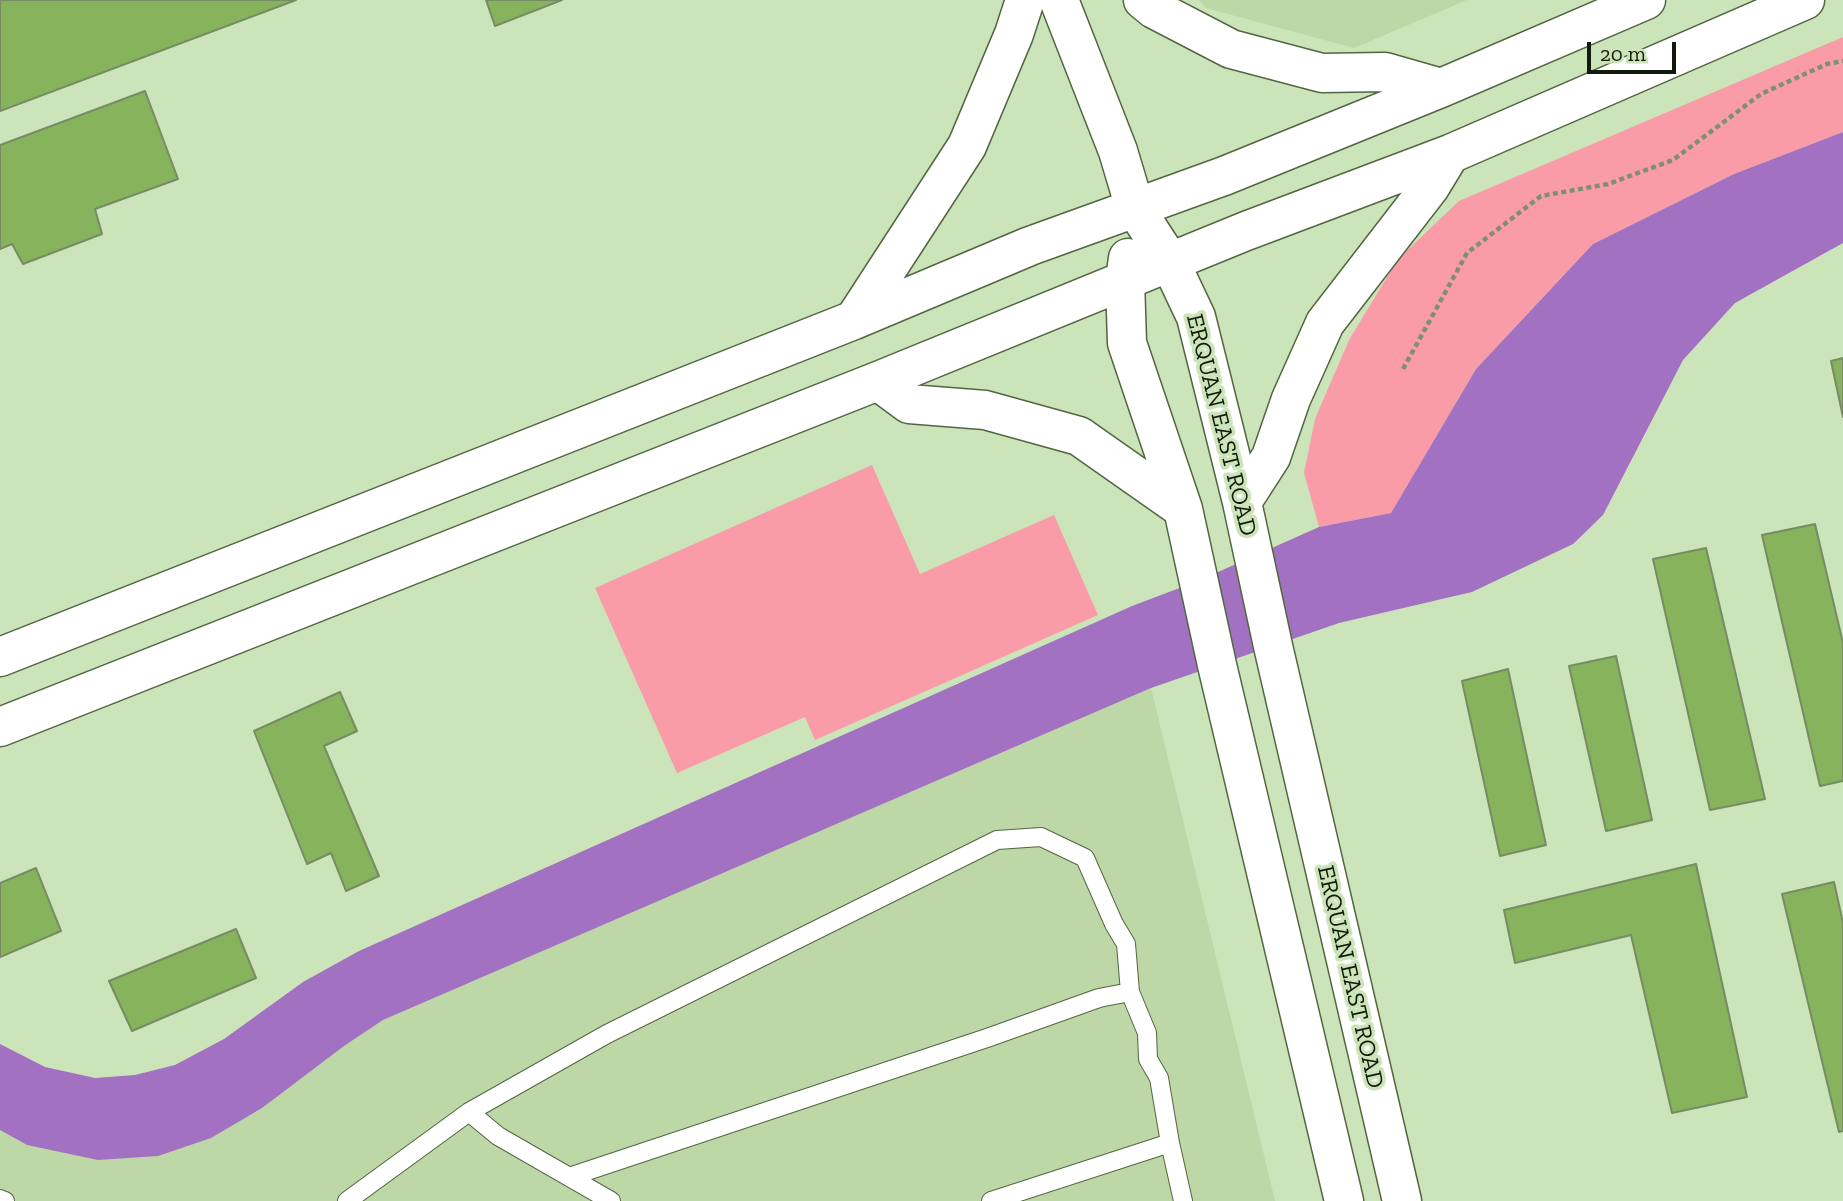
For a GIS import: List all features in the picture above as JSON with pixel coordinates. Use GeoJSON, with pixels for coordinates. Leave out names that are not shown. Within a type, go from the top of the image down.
{"type":"FeatureCollection","features":[{"type":"Feature","properties":{"kind":"main road"},"geometry":{"type":"LineString","coordinates":[[854,320],[967,146],[1014,34],[1025,0]]}},
{"type":"Feature","properties":{"kind":"main road"},"geometry":{"type":"LineString","coordinates":[[1059,0],[1118,151],[1135,208],[1125,280],[1127,343],[1183,509],[1217,665],[1345,1201]]}},
{"type":"Feature","properties":{"kind":"main road"},"geometry":{"type":"LineString","coordinates":[[1143,0],[1154,9],[1231,49],[1322,73],[1385,72],[1441,88]]}},
{"type":"Feature","properties":{"kind":"main road"},"geometry":{"type":"LineString","coordinates":[[0,657],[854,320],[1030,246],[1224,176],[1441,88],[1646,0]]}},
{"type":"Feature","properties":{"kind":"main road"},"geometry":{"type":"LineString","coordinates":[[0,727],[878,381],[1246,231],[1450,154],[1805,0]]}},
{"type":"Feature","properties":{"kind":"main road"},"geometry":{"type":"LineString","coordinates":[[1242,502],[1271,457],[1292,399],[1325,323],[1430,187],[1450,154]]}},
{"type":"Feature","properties":{"kind":"main road","name":"ERQUAN EAST ROAD"},"geometry":{"type":"LineString","coordinates":[[1135,208],[1170,262],[1196,317],[1242,502],[1402,1201]]}},
{"type":"Feature","properties":{"kind":"main road"},"geometry":{"type":"LineString","coordinates":[[878,381],[909,404],[985,410],[1079,436],[1183,509]]}},
{"type":"Feature","properties":{"kind":"lane"},"geometry":{"type":"LineString","coordinates":[[347,1201],[469,1112],[607,1034],[997,840],[1041,837],[1085,858],[1126,944],[1130,992],[1147,1033],[1148,1059],[1159,1078],[1183,1201]]}},
{"type":"Feature","properties":{"kind":"lane"},"geometry":{"type":"LineString","coordinates":[[569,1177],[1099,998],[1130,992]]}},
{"type":"Feature","properties":{"kind":"lane"},"geometry":{"type":"LineString","coordinates":[[469,1112],[498,1136],[611,1201]]}},
{"type":"Feature","properties":{"kind":"lane"},"geometry":{"type":"LineString","coordinates":[[990,1201],[1170,1143]]}},
{"type":"Feature","properties":{"kind":"lane"},"geometry":{"type":"LineString","coordinates":[[0,1199],[5,1201]]}},
{"type":"Feature","properties":{"kind":"path"},"geometry":{"type":"LineString","coordinates":[[1403,369],[1467,254],[1541,196],[1608,184],[1673,160],[1761,94],[1827,64],[1843,61]]}},
{"type":"Feature","properties":{"kind":"shaded area"},"geometry":{"type":"Polygon","coordinates":[[[1199,0],[1467,0],[1354,48],[1206,8],[1199,0]]]}},
{"type":"Feature","properties":{"kind":"shaded area"},"geometry":{"type":"Polygon","coordinates":[[[1843,37],[1843,132],[1734,174],[1593,244],[1476,369],[1391,513],[1319,527],[1304,473],[1315,419],[1349,340],[1398,259],[1459,201],[1843,37]]]}},
{"type":"Feature","properties":{"kind":"shaded area"},"geometry":{"type":"Polygon","coordinates":[[[1843,132],[1843,243],[1735,303],[1683,360],[1603,515],[1573,544],[1472,592],[1339,623],[1151,688],[383,1020],[262,1108],[211,1138],[158,1156],[98,1160],[27,1145],[0,1130],[0,1044],[45,1067],[95,1078],[135,1075],[175,1065],[224,1039],[303,982],[359,951],[1132,606],[1198,581],[1319,527],[1391,513],[1476,369],[1593,244],[1734,174],[1843,132]]]}},
{"type":"Feature","properties":{"kind":"shaded area"},"geometry":{"type":"Polygon","coordinates":[[[872,465],[920,574],[1054,515],[1098,615],[815,740],[805,717],[677,773],[595,588],[872,465]]]}},
{"type":"Feature","properties":{"kind":"shaded area"},"geometry":{"type":"Polygon","coordinates":[[[1151,688],[1275,1201],[0,1201],[0,1130],[27,1145],[344,1046],[383,1020],[1151,688]]]}},
{"type":"Feature","properties":{"kind":"building"},"geometry":{"type":"Polygon","coordinates":[[[0,0],[296,0],[0,111],[0,0]]]}},
{"type":"Feature","properties":{"kind":"building"},"geometry":{"type":"Polygon","coordinates":[[[486,0],[562,0],[495,26],[486,0]]]}},
{"type":"Feature","properties":{"kind":"building"},"geometry":{"type":"Polygon","coordinates":[[[145,91],[178,179],[95,209],[102,234],[23,264],[12,244],[0,249],[0,145],[145,91]]]}},
{"type":"Feature","properties":{"kind":"building"},"geometry":{"type":"Polygon","coordinates":[[[1843,358],[1843,417],[1831,361],[1843,358]]]}},
{"type":"Feature","properties":{"kind":"building"},"geometry":{"type":"Polygon","coordinates":[[[1815,524],[1843,643],[1843,781],[1820,786],[1762,535],[1815,524]]]}},
{"type":"Feature","properties":{"kind":"building"},"geometry":{"type":"Polygon","coordinates":[[[1706,548],[1765,799],[1710,810],[1653,559],[1706,548]]]}},
{"type":"Feature","properties":{"kind":"building"},"geometry":{"type":"Polygon","coordinates":[[[1616,656],[1652,820],[1606,831],[1569,666],[1616,656]]]}},
{"type":"Feature","properties":{"kind":"building"},"geometry":{"type":"Polygon","coordinates":[[[1508,669],[1546,845],[1500,856],[1462,681],[1508,669]]]}},
{"type":"Feature","properties":{"kind":"building"},"geometry":{"type":"Polygon","coordinates":[[[340,692],[357,731],[324,746],[379,876],[346,891],[331,853],[307,864],[254,731],[340,692]]]}},
{"type":"Feature","properties":{"kind":"building"},"geometry":{"type":"Polygon","coordinates":[[[1696,864],[1747,1097],[1672,1113],[1631,935],[1515,963],[1504,910],[1696,864]]]}},
{"type":"Feature","properties":{"kind":"building"},"geometry":{"type":"Polygon","coordinates":[[[36,868],[61,931],[0,957],[0,883],[36,868]]]}},
{"type":"Feature","properties":{"kind":"building"},"geometry":{"type":"Polygon","coordinates":[[[1834,882],[1843,923],[1843,1131],[1839,1132],[1782,894],[1834,882]]]}},
{"type":"Feature","properties":{"kind":"building"},"geometry":{"type":"Polygon","coordinates":[[[236,929],[256,978],[132,1031],[109,981],[236,929]]]}}]}
